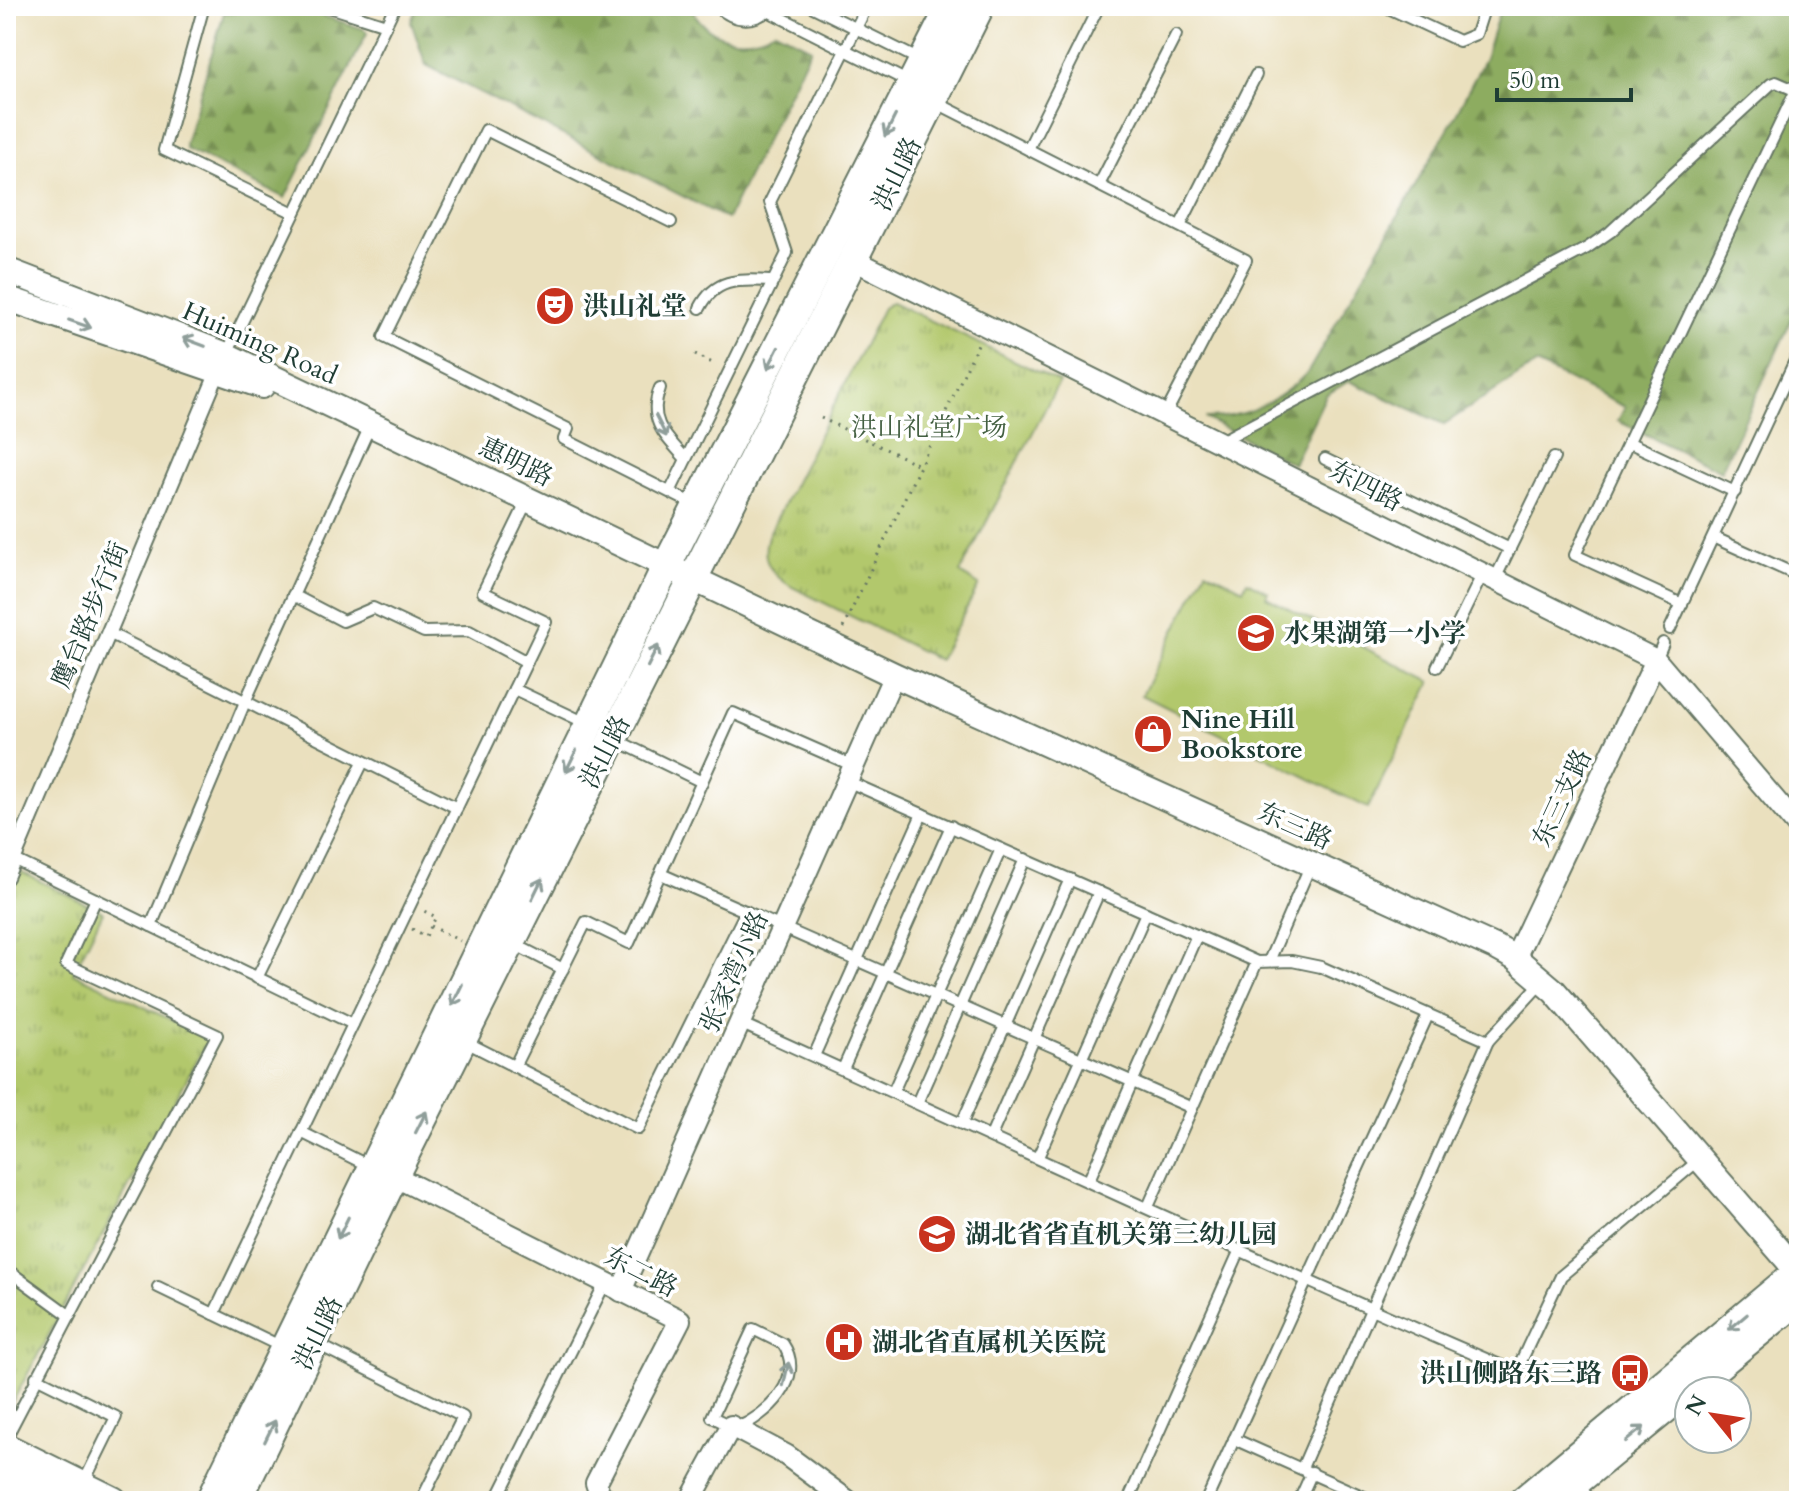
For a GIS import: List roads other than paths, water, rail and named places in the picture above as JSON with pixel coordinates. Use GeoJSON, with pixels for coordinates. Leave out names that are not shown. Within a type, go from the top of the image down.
{"type":"FeatureCollection","features":[{"type":"Feature","properties":{"kind":"main road","name":"洪山路"},"geometry":{"type":"LineString","coordinates":[[237,1501],[313,1342],[479,951],[601,732],[693,578],[854,260],[930,83],[951,6]]}},
{"type":"Feature","properties":{"kind":"main road","name":"洪山路"},"geometry":{"type":"LineString","coordinates":[[210,1501],[285,1348],[383,1172],[462,1041],[511,942],[601,732],[667,565],[930,83],[980,6]]}},
{"type":"Feature","properties":{"kind":"main road"},"geometry":{"type":"LineString","coordinates":[[1523,1501],[1799,1272]]}},
{"type":"Feature","properties":{"kind":"main road"},"geometry":{"type":"LineString","coordinates":[[1553,1501],[1583,1491],[1799,1299]]}},
{"type":"Feature","properties":{"kind":"main road"},"geometry":{"type":"LineString","coordinates":[[6,1448],[71,1493]]}},
{"type":"Feature","properties":{"kind":"main road"},"geometry":{"type":"LineString","coordinates":[[6,1474],[71,1493],[113,1501]]}},
{"type":"Feature","properties":{"kind":"street","name":"东四路"},"geometry":{"type":"LineString","coordinates":[[854,260],[1489,576],[1659,652],[1798,824]]}},
{"type":"Feature","properties":{"kind":"street","name":"Huiming Road"},"geometry":{"type":"LineString","coordinates":[[6,270],[222,364],[341,410]]}},
{"type":"Feature","properties":{"kind":"street","name":"Huiming Road"},"geometry":{"type":"LineString","coordinates":[[6,298],[222,364]]}},
{"type":"Feature","properties":{"kind":"street","name":"鹰台路步行街"},"geometry":{"type":"LineString","coordinates":[[6,877],[222,364]]}},
{"type":"Feature","properties":{"kind":"street","name":"惠明路"},"geometry":{"type":"LineString","coordinates":[[341,410],[667,565]]}},
{"type":"Feature","properties":{"kind":"street","name":"东三路"},"geometry":{"type":"LineString","coordinates":[[667,565],[894,675],[1515,958],[1543,981],[1799,1272]]}},
{"type":"Feature","properties":{"kind":"street","name":"东三支路"},"geometry":{"type":"LineString","coordinates":[[1515,958],[1659,652]]}},
{"type":"Feature","properties":{"kind":"street","name":"张家湾小路"},"geometry":{"type":"LineString","coordinates":[[613,1287],[740,1023],[894,675]]}},
{"type":"Feature","properties":{"kind":"street","name":"东二路"},"geometry":{"type":"LineString","coordinates":[[383,1172],[680,1320],[596,1483],[600,1495],[611,1501]]}},
{"type":"Feature","properties":{"kind":"street"},"geometry":{"type":"LineString","coordinates":[[690,1501],[734,1427],[786,1455],[848,1501]]}},
{"type":"Feature","properties":{"kind":"lane"},"geometry":{"type":"LineString","coordinates":[[204,6],[164,150],[292,212]]}},
{"type":"Feature","properties":{"kind":"lane"},"geometry":{"type":"LineString","coordinates":[[327,6],[386,25]]}},
{"type":"Feature","properties":{"kind":"lane"},"geometry":{"type":"LineString","coordinates":[[222,364],[292,212],[395,6]]}},
{"type":"Feature","properties":{"kind":"lane"},"geometry":{"type":"LineString","coordinates":[[718,6],[739,19],[770,8],[846,50],[930,83]]}},
{"type":"Feature","properties":{"kind":"lane"},"geometry":{"type":"LineString","coordinates":[[811,6],[856,29],[1028,149],[1246,260],[1165,415]]}},
{"type":"Feature","properties":{"kind":"lane"},"geometry":{"type":"LineString","coordinates":[[670,492],[787,253],[770,202],[867,6]]}},
{"type":"Feature","properties":{"kind":"lane"},"geometry":{"type":"LineString","coordinates":[[1028,149],[1099,6]]}},
{"type":"Feature","properties":{"kind":"lane"},"geometry":{"type":"LineString","coordinates":[[1384,6],[1459,41],[1476,34],[1485,6]]}},
{"type":"Feature","properties":{"kind":"lane"},"geometry":{"type":"LineString","coordinates":[[1099,185],[1176,35]]}},
{"type":"Feature","properties":{"kind":"lane"},"geometry":{"type":"LineString","coordinates":[[1180,226],[1256,75]]}},
{"type":"Feature","properties":{"kind":"lane"},"geometry":{"type":"LineString","coordinates":[[1219,442],[1587,248],[1610,232],[1776,82],[1798,91],[1575,555],[1682,604]]}},
{"type":"Feature","properties":{"kind":"lane"},"geometry":{"type":"LineString","coordinates":[[671,222],[486,130],[384,337],[568,429],[564,439],[698,506]]}},
{"type":"Feature","properties":{"kind":"lane"},"geometry":{"type":"LineString","coordinates":[[700,308],[710,292],[729,281],[773,281]]}},
{"type":"Feature","properties":{"kind":"lane"},"geometry":{"type":"LineString","coordinates":[[1670,629],[1799,352]]}},
{"type":"Feature","properties":{"kind":"lane"},"geometry":{"type":"LineString","coordinates":[[660,388],[655,405],[658,427],[686,459]]}},
{"type":"Feature","properties":{"kind":"lane"},"geometry":{"type":"LineString","coordinates":[[151,926],[245,702],[371,423]]}},
{"type":"Feature","properties":{"kind":"lane"},"geometry":{"type":"LineString","coordinates":[[1628,442],[1735,492]]}},
{"type":"Feature","properties":{"kind":"lane"},"geometry":{"type":"LineString","coordinates":[[1437,667],[1489,576],[1510,549],[1554,458]]}},
{"type":"Feature","properties":{"kind":"lane"},"geometry":{"type":"LineString","coordinates":[[1325,459],[1510,549]]}},
{"type":"Feature","properties":{"kind":"lane"},"geometry":{"type":"LineString","coordinates":[[214,1314],[546,622],[483,592],[528,499]]}},
{"type":"Feature","properties":{"kind":"lane"},"geometry":{"type":"LineString","coordinates":[[1715,538],[1799,576]]}},
{"type":"Feature","properties":{"kind":"lane"},"geometry":{"type":"LineString","coordinates":[[293,595],[343,621],[373,608],[424,632],[469,631],[527,662]]}},
{"type":"Feature","properties":{"kind":"lane"},"geometry":{"type":"LineString","coordinates":[[109,633],[457,808]]}},
{"type":"Feature","properties":{"kind":"lane"},"geometry":{"type":"LineString","coordinates":[[514,689],[702,782]]}},
{"type":"Feature","properties":{"kind":"lane"},"geometry":{"type":"LineString","coordinates":[[514,1067],[586,922],[629,943],[733,713],[922,814],[1257,962],[1292,961],[1321,967],[1488,1041]]}},
{"type":"Feature","properties":{"kind":"lane"},"geometry":{"type":"LineString","coordinates":[[257,978],[363,762]]}},
{"type":"Feature","properties":{"kind":"lane"},"geometry":{"type":"LineString","coordinates":[[814,1056],[922,814]]}},
{"type":"Feature","properties":{"kind":"lane"},"geometry":{"type":"LineString","coordinates":[[843,1069],[951,826]]}},
{"type":"Feature","properties":{"kind":"lane"},"geometry":{"type":"LineString","coordinates":[[893,1092],[1001,849]]}},
{"type":"Feature","properties":{"kind":"lane"},"geometry":{"type":"LineString","coordinates":[[13,859],[353,1024]]}},
{"type":"Feature","properties":{"kind":"lane"},"geometry":{"type":"LineString","coordinates":[[917,1103],[1025,859]]}},
{"type":"Feature","properties":{"kind":"lane"},"geometry":{"type":"LineString","coordinates":[[1269,961],[1311,864]]}},
{"type":"Feature","properties":{"kind":"lane"},"geometry":{"type":"LineString","coordinates":[[661,874],[1192,1108]]}},
{"type":"Feature","properties":{"kind":"lane"},"geometry":{"type":"LineString","coordinates":[[962,1123],[1070,879]]}},
{"type":"Feature","properties":{"kind":"lane"},"geometry":{"type":"LineString","coordinates":[[991,1136],[1099,892]]}},
{"type":"Feature","properties":{"kind":"lane"},"geometry":{"type":"LineString","coordinates":[[6,1438],[217,1035],[66,964],[96,899]]}},
{"type":"Feature","properties":{"kind":"lane"},"geometry":{"type":"LineString","coordinates":[[462,1041],[638,1129],[746,911]]}},
{"type":"Feature","properties":{"kind":"lane"},"geometry":{"type":"LineString","coordinates":[[1038,1157],[1146,913]]}},
{"type":"Feature","properties":{"kind":"lane"},"geometry":{"type":"LineString","coordinates":[[1089,1180],[1197,935]]}},
{"type":"Feature","properties":{"kind":"lane"},"geometry":{"type":"LineString","coordinates":[[511,942],[563,969]]}},
{"type":"Feature","properties":{"kind":"lane"},"geometry":{"type":"LineString","coordinates":[[1148,1207],[1257,962]]}},
{"type":"Feature","properties":{"kind":"lane"},"geometry":{"type":"LineString","coordinates":[[1299,1501],[1307,1470],[1371,1310],[1488,1041],[1543,981]]}},
{"type":"Feature","properties":{"kind":"lane"},"geometry":{"type":"LineString","coordinates":[[1206,1501],[1428,1015]]}},
{"type":"Feature","properties":{"kind":"lane"},"geometry":{"type":"LineString","coordinates":[[740,1023],[1148,1207],[1239,1252],[1516,1372],[1561,1276],[1701,1159]]}},
{"type":"Feature","properties":{"kind":"lane"},"geometry":{"type":"LineString","coordinates":[[301,1132],[383,1172]]}},
{"type":"Feature","properties":{"kind":"lane"},"geometry":{"type":"LineString","coordinates":[[1128,1501],[1239,1252]]}},
{"type":"Feature","properties":{"kind":"lane"},"geometry":{"type":"LineString","coordinates":[[6,1269],[69,1315]]}},
{"type":"Feature","properties":{"kind":"lane"},"geometry":{"type":"LineString","coordinates":[[158,1287],[285,1348]]}},
{"type":"Feature","properties":{"kind":"lane"},"geometry":{"type":"LineString","coordinates":[[496,1501],[613,1287]]}},
{"type":"Feature","properties":{"kind":"lane"},"geometry":{"type":"LineString","coordinates":[[753,1329],[783,1344],[790,1367],[774,1405],[759,1419],[734,1427],[712,1417],[753,1329]]}},
{"type":"Feature","properties":{"kind":"lane"},"geometry":{"type":"LineString","coordinates":[[313,1342],[463,1417],[421,1501]]}},
{"type":"Feature","properties":{"kind":"lane"},"geometry":{"type":"LineString","coordinates":[[36,1377],[116,1417],[71,1493]]}},
{"type":"Feature","properties":{"kind":"lane"},"geometry":{"type":"LineString","coordinates":[[1234,1439],[1373,1501]]}},
{"type":"Feature","properties":{"kind":"place","name":"洪山礼堂"},"geometry":{"type":"Point","coordinates":[555,306]}},
{"type":"Feature","properties":{"kind":"place","name":"水果湖第一小学"},"geometry":{"type":"Point","coordinates":[1256,633]}},
{"type":"Feature","properties":{"kind":"place","name":"Nine Hill Bookstore"},"geometry":{"type":"Point","coordinates":[1153,734]}},
{"type":"Feature","properties":{"kind":"place","name":"湖北省省直机关第三幼儿园"},"geometry":{"type":"Point","coordinates":[937,1234]}},
{"type":"Feature","properties":{"kind":"place","name":"湖北省直属机关医院"},"geometry":{"type":"Point","coordinates":[844,1342]}},
{"type":"Feature","properties":{"kind":"place","name":"洪山侧路东三路"},"geometry":{"type":"Point","coordinates":[1630,1373]}},
{"type":"Feature","properties":{"kind":"park label","name":"洪山礼堂广场"},"geometry":{"type":"Point","coordinates":[929,427]}}]}
